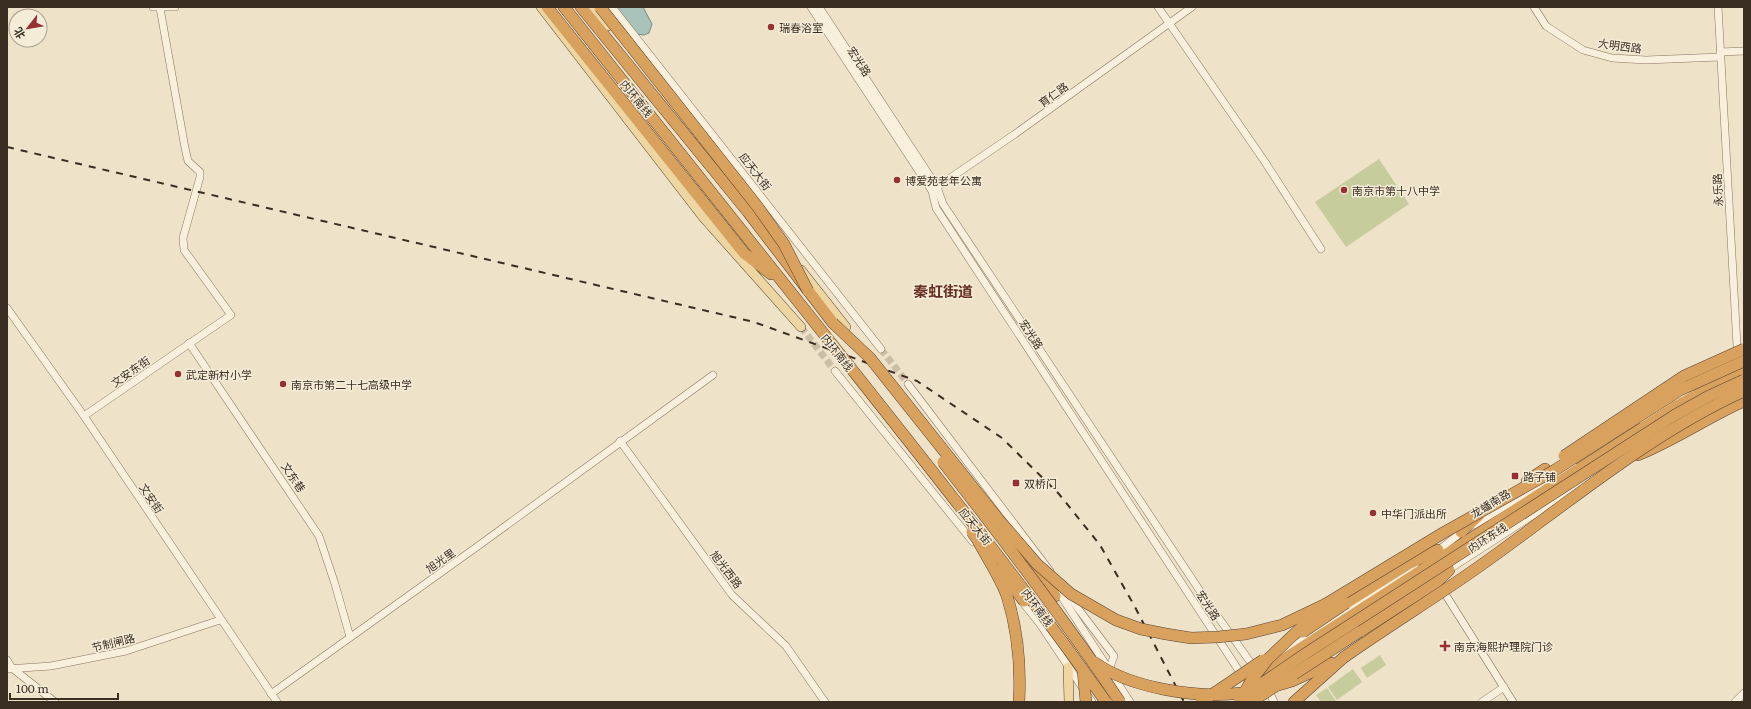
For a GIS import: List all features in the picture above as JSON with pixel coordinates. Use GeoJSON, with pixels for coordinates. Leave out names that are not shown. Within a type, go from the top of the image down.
{"type":"FeatureCollection","features":[{"type":"Feature","properties":{"kind":"highway"},"geometry":{"type":"LineString","coordinates":[[546,7],[744,253],[784,284]]}},
{"type":"Feature","properties":{"kind":"highway","name":"内环南线"},"geometry":{"type":"LineString","coordinates":[[564,7],[996,552],[1106,702]]}},
{"type":"Feature","properties":{"kind":"highway","name":"内环南线"},"geometry":{"type":"LineString","coordinates":[[581,7],[748,212],[808,291],[1005,541],[1064,621],[1120,702]]}},
{"type":"Feature","properties":{"kind":"highway"},"geometry":{"type":"LineString","coordinates":[[600,7],[757,206],[784,244],[808,291]]}},
{"type":"Feature","properties":{"kind":"highway"},"geometry":{"type":"LineString","coordinates":[[833,323],[870,358],[999,520],[1055,596],[1072,628],[1082,661],[1086,702]]}},
{"type":"Feature","properties":{"kind":"highway"},"geometry":{"type":"LineString","coordinates":[[816,324],[835,359],[977,539],[1014,589],[1041,620],[1069,644],[1099,666],[1124,678],[1152,687],[1216,695],[1241,693],[1292,681],[1343,658]]}},
{"type":"Feature","properties":{"kind":"highway"},"geometry":{"type":"LineString","coordinates":[[1461,532],[1486,508],[1684,376],[1744,349]]}},
{"type":"Feature","properties":{"kind":"highway"},"geometry":{"type":"LineString","coordinates":[[999,520],[1037,564],[1071,594],[1116,620],[1141,629],[1191,638],[1246,634],[1282,625],[1326,604],[1442,532],[1555,470],[1680,390],[1744,367]]}},
{"type":"Feature","properties":{"kind":"highway","name":"内环东线"},"geometry":{"type":"LineString","coordinates":[[1220,702],[1435,560],[1675,407],[1744,367]]}},
{"type":"Feature","properties":{"kind":"highway","name":"内环东线"},"geometry":{"type":"LineString","coordinates":[[1235,702],[1308,652],[1675,415],[1709,396],[1744,380]]}},
{"type":"Feature","properties":{"kind":"highway"},"geometry":{"type":"LineString","coordinates":[[1294,702],[1343,658],[1490,558],[1582,491],[1700,412],[1744,391]]}},
{"type":"Feature","properties":{"kind":"highway"},"geometry":{"type":"LineString","coordinates":[[1610,466],[1651,450],[1716,414],[1744,401]]}},
{"type":"Feature","properties":{"kind":"highway"},"geometry":{"type":"LineString","coordinates":[[977,539],[1006,596],[1017,635],[1020,674],[1019,702]]}},
{"type":"Feature","properties":{"kind":"highway"},"geometry":{"type":"LineString","coordinates":[[1201,702],[1346,603],[1408,564],[1438,550]]}},
{"type":"Feature","properties":{"kind":"highway"},"geometry":{"type":"LineString","coordinates":[[1251,702],[1437,582],[1449,570]]}},
{"type":"Feature","properties":{"kind":"highway"},"geometry":{"type":"LineString","coordinates":[[1239,702],[1251,681],[1268,659],[1326,604]]}},
{"type":"Feature","properties":{"kind":"main road"},"geometry":{"type":"LineString","coordinates":[[546,7],[703,217],[801,327]]}},
{"type":"Feature","properties":{"kind":"main road"},"geometry":{"type":"LineString","coordinates":[[593,7],[846,327]]}},
{"type":"Feature","properties":{"kind":"main road"},"geometry":{"type":"LineString","coordinates":[[1068,667],[1069,702]]}},
{"type":"Feature","properties":{"kind":"street"},"geometry":{"type":"LineString","coordinates":[[157,7],[176,7]]}},
{"type":"Feature","properties":{"kind":"street","name":"文安东街"},"geometry":{"type":"LineString","coordinates":[[84,416],[231,315],[184,250],[183,238],[200,177],[200,172],[188,161],[157,7]]}},
{"type":"Feature","properties":{"kind":"street","name":"应天大街"},"geometry":{"type":"LineString","coordinates":[[612,7],[881,349]]}},
{"type":"Feature","properties":{"kind":"street","name":"宏光路"},"geometry":{"type":"LineString","coordinates":[[812,7],[935,189],[936,208],[1259,702]]}},
{"type":"Feature","properties":{"kind":"street","name":"宏光路"},"geometry":{"type":"LineString","coordinates":[[820,7],[943,204],[1208,603],[1252,663],[1266,685],[1274,702]]}},
{"type":"Feature","properties":{"kind":"street"},"geometry":{"type":"LineString","coordinates":[[1158,7],[1168,24],[1265,162],[1321,249]]}},
{"type":"Feature","properties":{"kind":"street","name":"育仁路"},"geometry":{"type":"LineString","coordinates":[[935,189],[1015,134],[1192,7]]}},
{"type":"Feature","properties":{"kind":"street","name":"大明西路"},"geometry":{"type":"LineString","coordinates":[[1534,7],[1546,26],[1584,50],[1612,58],[1646,60],[1744,51]]}},
{"type":"Feature","properties":{"kind":"street","name":"永乐路"},"geometry":{"type":"LineString","coordinates":[[1718,7],[1737,345],[1744,367]]}},
{"type":"Feature","properties":{"kind":"street","name":"文安街"},"geometry":{"type":"LineString","coordinates":[[7,308],[84,416],[276,702]]}},
{"type":"Feature","properties":{"kind":"street","name":"文东巷"},"geometry":{"type":"LineString","coordinates":[[189,343],[319,536],[350,637]]}},
{"type":"Feature","properties":{"kind":"street","name":"龙蟠南路"},"geometry":{"type":"LineString","coordinates":[[1257,671],[1438,550],[1461,532],[1547,482],[1688,392],[1744,367]]}},
{"type":"Feature","properties":{"kind":"street","name":"应天大街"},"geometry":{"type":"LineString","coordinates":[[835,371],[1040,624],[1092,702]]}},
{"type":"Feature","properties":{"kind":"street","name":"旭光里"},"geometry":{"type":"LineString","coordinates":[[271,694],[713,375]]}},
{"type":"Feature","properties":{"kind":"street"},"geometry":{"type":"LineString","coordinates":[[908,384],[968,461],[1114,656],[1109,670]]}},
{"type":"Feature","properties":{"kind":"street"},"geometry":{"type":"LineString","coordinates":[[1266,685],[1449,570],[1610,466],[1666,427],[1698,408],[1744,386]]}},
{"type":"Feature","properties":{"kind":"street"},"geometry":{"type":"LineString","coordinates":[[905,396],[1049,578],[1130,702]]}},
{"type":"Feature","properties":{"kind":"street","name":"旭光西路"},"geometry":{"type":"LineString","coordinates":[[620,441],[732,595],[786,646],[825,702]]}},
{"type":"Feature","properties":{"kind":"street"},"geometry":{"type":"LineString","coordinates":[[1437,582],[1513,702]]}},
{"type":"Feature","properties":{"kind":"street","name":"节制闸路"},"geometry":{"type":"LineString","coordinates":[[10,668],[51,666],[126,651],[220,620]]}},
{"type":"Feature","properties":{"kind":"street"},"geometry":{"type":"LineString","coordinates":[[7,660],[10,668],[55,702]]}},
{"type":"Feature","properties":{"kind":"street"},"geometry":{"type":"LineString","coordinates":[[1239,671],[1252,663]]}},
{"type":"Feature","properties":{"kind":"street"},"geometry":{"type":"LineString","coordinates":[[1482,702],[1504,688]]}},
{"type":"Feature","properties":{"kind":"street"},"geometry":{"type":"LineString","coordinates":[[1735,702],[1744,693]]}},
{"type":"Feature","properties":{"kind":"green space"},"geometry":{"type":"Polygon","coordinates":[[[1379,159],[1409,204],[1346,247],[1315,202],[1379,159]]]}},
{"type":"Feature","properties":{"kind":"green space"},"geometry":{"type":"Polygon","coordinates":[[[1380,655],[1386,665],[1367,678],[1361,668],[1380,655]]]}},
{"type":"Feature","properties":{"kind":"green space"},"geometry":{"type":"Polygon","coordinates":[[[1353,669],[1362,682],[1337,700],[1328,687],[1353,669]]]}},
{"type":"Feature","properties":{"kind":"green space"},"geometry":{"type":"Polygon","coordinates":[[[1327,688],[1336,701],[1321,702],[1316,695],[1327,688]]]}},
{"type":"Feature","properties":{"kind":"water"},"geometry":{"type":"Polygon","coordinates":[[[616,7],[643,7],[652,24],[649,33],[644,35],[636,34],[616,7]]]}},
{"type":"Feature","properties":{"kind":"tunnel"},"geometry":{"type":"LineString","coordinates":[[801,327],[835,371]]}},
{"type":"Feature","properties":{"kind":"tunnel"},"geometry":{"type":"LineString","coordinates":[[881,349],[908,384]]}},
{"type":"Feature","properties":{"kind":"railway"},"geometry":{"type":"LineString","coordinates":[[7,147],[754,322],[917,381],[1002,438],[1059,494],[1100,545],[1135,607],[1184,702]]}},
{"type":"Feature","properties":{"kind":"place","name":"瑞春浴室"},"geometry":{"type":"Point","coordinates":[771,27]}},
{"type":"Feature","properties":{"kind":"place","name":"博爱苑老年公寓"},"geometry":{"type":"Point","coordinates":[897,180]}},
{"type":"Feature","properties":{"kind":"place","name":"南京市第十八中学"},"geometry":{"type":"Point","coordinates":[1344,190]}},
{"type":"Feature","properties":{"kind":"place","name":"武定新村小学"},"geometry":{"type":"Point","coordinates":[178,374]}},
{"type":"Feature","properties":{"kind":"place","name":"南京市第二十七高级中学"},"geometry":{"type":"Point","coordinates":[283,384]}},
{"type":"Feature","properties":{"kind":"place","name":"路子铺"},"geometry":{"type":"Point","coordinates":[1515,476]}},
{"type":"Feature","properties":{"kind":"place","name":"双桥门"},"geometry":{"type":"Point","coordinates":[1016,483]}},
{"type":"Feature","properties":{"kind":"place","name":"中华门派出所"},"geometry":{"type":"Point","coordinates":[1373,513]}},
{"type":"Feature","properties":{"kind":"place","name":"南京海熙护理院门诊"},"geometry":{"type":"Point","coordinates":[1445,646]}},
{"type":"Feature","properties":{"kind":"district","name":"秦虹街道"},"geometry":{"type":"Point","coordinates":[943,290]}}]}
